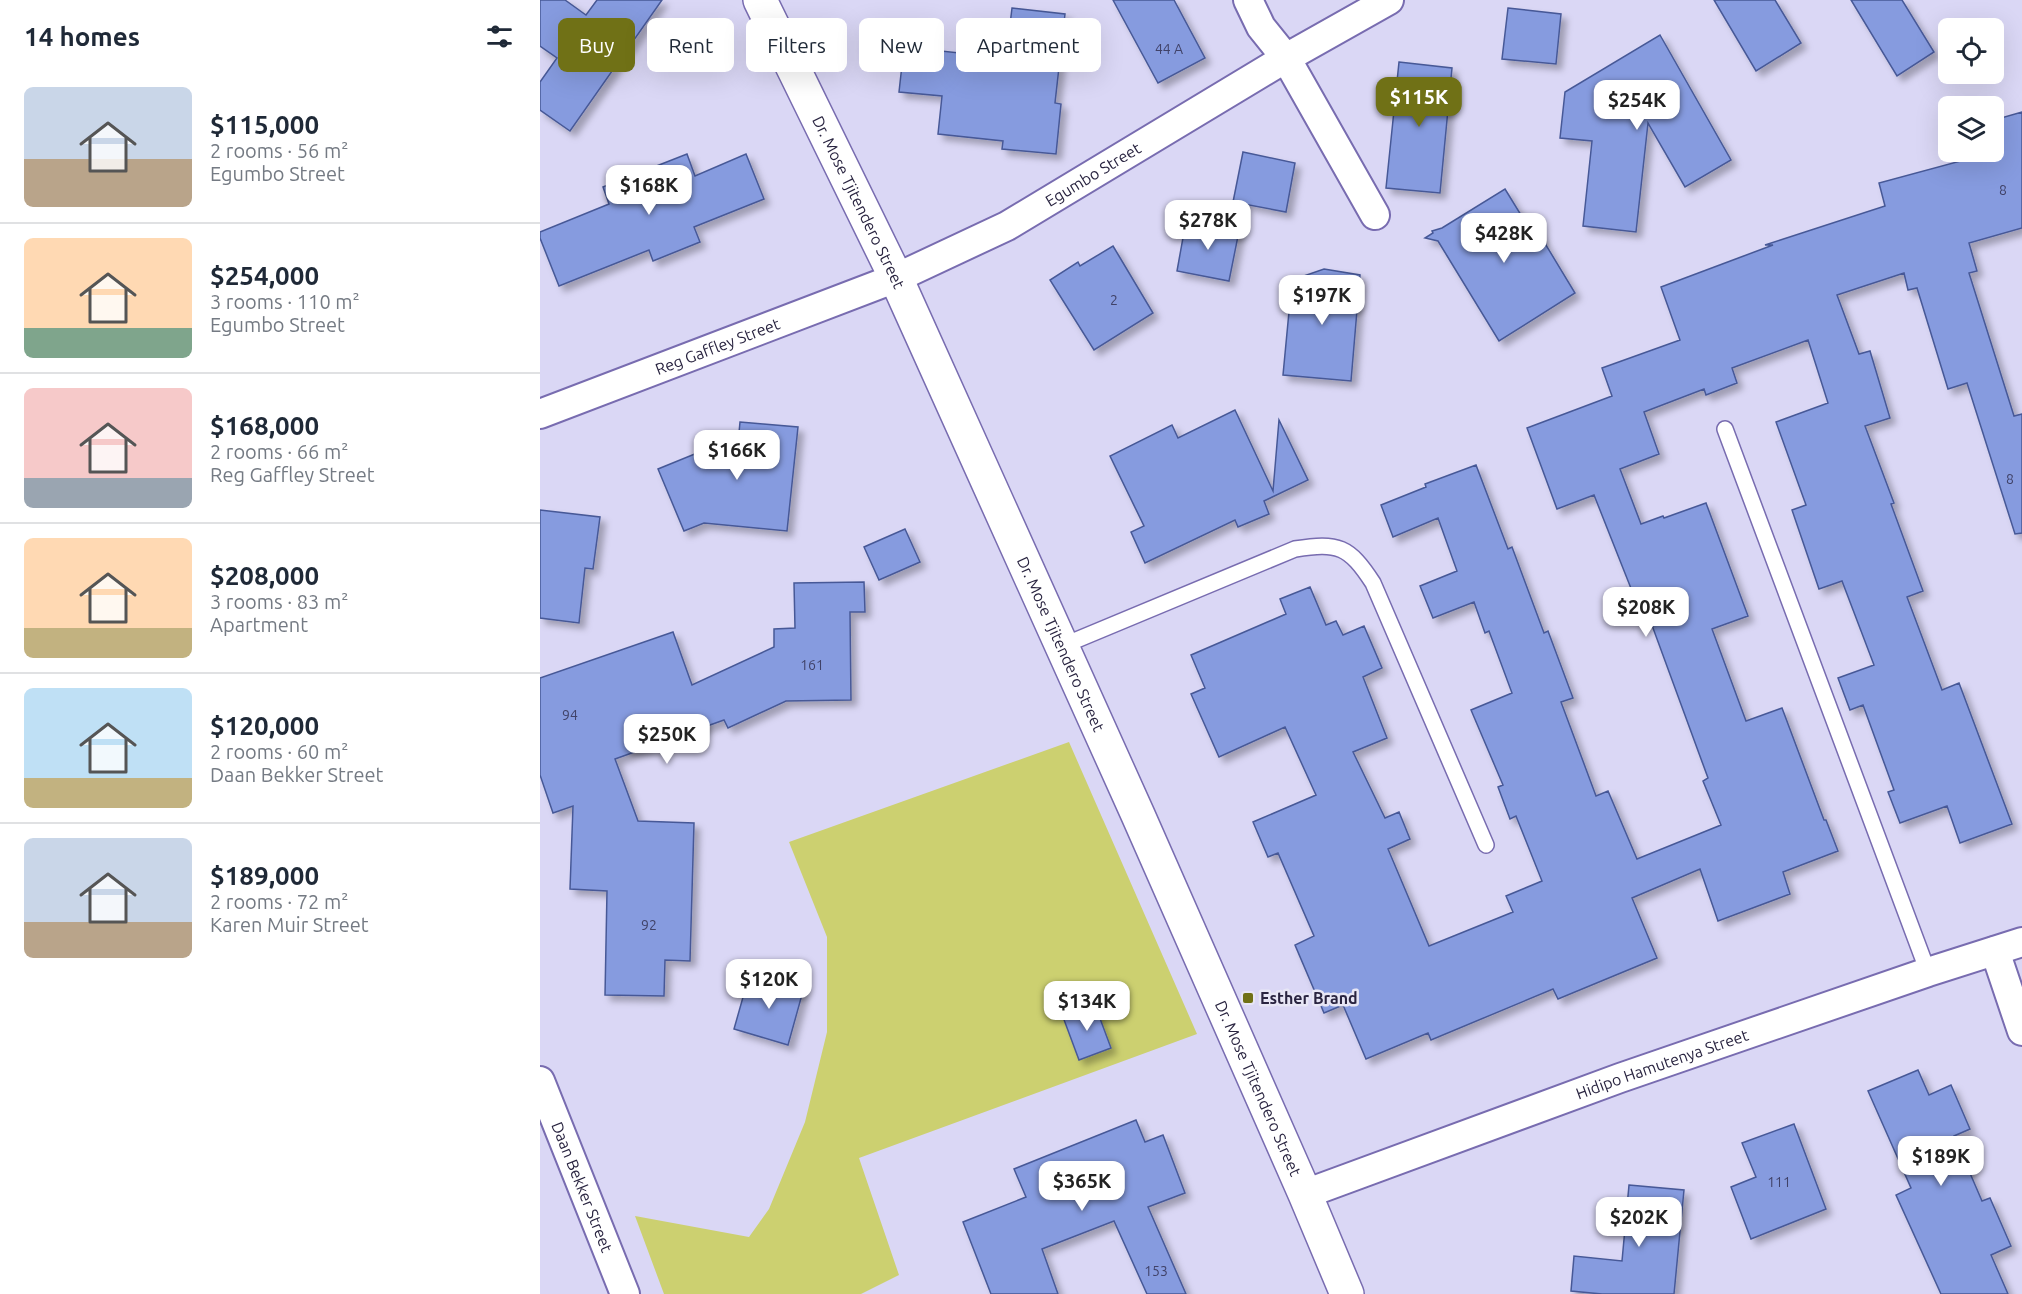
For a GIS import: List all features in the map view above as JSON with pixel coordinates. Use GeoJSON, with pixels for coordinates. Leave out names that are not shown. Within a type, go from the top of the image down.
{"type":"FeatureCollection","features":[{"type":"Feature","properties":{"kind":"street","name":"Dr. Mose Tjitendero Street"},"geometry":{"type":"LineString","coordinates":[[760,0],[896,278],[1062,645],[1347,1294]]}},
{"type":"Feature","properties":{"kind":"street"},"geometry":{"type":"LineString","coordinates":[[1248,0],[1261,27],[1286,58],[1376,215]]}},
{"type":"Feature","properties":{"kind":"street","name":"Egumbo Street"},"geometry":{"type":"LineString","coordinates":[[896,278],[1007,226],[1286,58],[1389,0]]}},
{"type":"Feature","properties":{"kind":"street","name":"Reg Gaffley Street"},"geometry":{"type":"LineString","coordinates":[[540,414],[896,278]]}},
{"type":"Feature","properties":{"kind":"street","name":"Hidipo Hamutenya Street"},"geometry":{"type":"LineString","coordinates":[[1305,1194],[1620,1078],[2022,942]]}},
{"type":"Feature","properties":{"kind":"street"},"geometry":{"type":"LineString","coordinates":[[1995,951],[2022,1031]]}},
{"type":"Feature","properties":{"kind":"street","name":"Daan Bekker Street"},"geometry":{"type":"LineString","coordinates":[[540,1080],[625,1294]]}},
{"type":"Feature","properties":{"kind":"lane"},"geometry":{"type":"LineString","coordinates":[[1725,429],[1928,972]]}},
{"type":"Feature","properties":{"kind":"lane"},"geometry":{"type":"LineString","coordinates":[[1062,645],[1295,549],[1321,545],[1352,554],[1373,583],[1486,845]]}},
{"type":"Feature","properties":{"kind":"green space"},"geometry":{"type":"Polygon","coordinates":[[[1069,742],[1197,1034],[859,1158],[899,1275],[861,1294],[664,1294],[635,1216],[749,1237],[769,1209],[805,1122],[827,1032],[827,937],[789,842],[1069,742]]]}},
{"type":"Feature","properties":{"kind":"building"},"geometry":{"type":"Polygon","coordinates":[[[540,0],[565,0],[586,15],[597,0],[662,0],[649,18],[647,18],[635,38],[635,18],[558,18],[558,72],[611,72],[570,131],[540,110],[540,82],[557,58],[540,46],[540,0]]]}},
{"type":"Feature","properties":{"kind":"building"},"geometry":{"type":"Polygon","coordinates":[[[1113,0],[1174,0],[1205,58],[1158,83],[1113,0]]]}},
{"type":"Feature","properties":{"kind":"building"},"geometry":{"type":"Polygon","coordinates":[[[1714,0],[1775,0],[1801,43],[1756,71],[1714,0]]]}},
{"type":"Feature","properties":{"kind":"building"},"geometry":{"type":"Polygon","coordinates":[[[1851,0],[1902,0],[1934,52],[1897,76],[1851,0]]]}},
{"type":"Feature","properties":{"kind":"building"},"geometry":{"type":"Polygon","coordinates":[[[1012,8],[1065,14],[1065,18],[1011,18],[1012,8]]]}},
{"type":"Feature","properties":{"kind":"building"},"geometry":{"type":"Polygon","coordinates":[[[1508,8],[1561,14],[1556,64],[1502,59],[1508,8]]]}},
{"type":"Feature","properties":{"kind":"building"},"geometry":{"type":"Polygon","coordinates":[[[1660,35],[1731,160],[1685,187],[1648,123],[1636,232],[1583,226],[1592,141],[1560,138],[1565,92],[1660,35]]]}},
{"type":"Feature","properties":{"kind":"building"},"geometry":{"type":"Polygon","coordinates":[[[944,51],[956,53],[956,72],[1058,72],[1055,103],[1061,104],[1056,154],[1002,149],[1003,141],[938,134],[942,96],[899,92],[901,72],[944,72],[944,51]]]}},
{"type":"Feature","properties":{"kind":"building"},"geometry":{"type":"Polygon","coordinates":[[[1399,62],[1452,68],[1440,193],[1386,188],[1399,62]]]}},
{"type":"Feature","properties":{"kind":"building"},"geometry":{"type":"Polygon","coordinates":[[[2022,112],[2022,228],[1969,243],[1977,271],[1969,273],[2014,416],[2022,414],[2022,533],[2015,534],[1967,383],[1948,389],[1917,288],[1908,290],[1904,273],[1837,295],[1859,354],[1870,351],[1890,418],[1865,426],[1894,503],[1891,504],[1923,591],[1907,597],[1942,690],[1959,683],[2012,824],[1960,843],[1947,806],[1900,823],[1888,792],[1894,790],[1863,705],[1850,710],[1838,678],[1874,665],[1842,581],[1819,589],[1792,510],[1806,505],[1776,422],[1828,403],[1808,340],[1732,368],[1737,383],[1706,395],[1704,389],[1644,412],[1659,454],[1620,469],[1641,524],[1706,503],[1748,616],[1712,629],[1746,721],[1782,708],[1838,851],[1783,872],[1790,894],[1718,921],[1700,869],[1632,898],[1657,958],[1558,999],[1553,989],[1431,1040],[1428,1033],[1366,1059],[1343,1005],[1324,1013],[1295,945],[1314,936],[1278,853],[1268,857],[1253,822],[1316,795],[1285,727],[1219,757],[1191,694],[1205,688],[1191,655],[1286,614],[1280,599],[1310,587],[1326,625],[1336,621],[1343,635],[1364,626],[1382,668],[1363,677],[1387,738],[1353,752],[1385,818],[1399,812],[1410,839],[1388,849],[1429,946],[1513,912],[1506,896],[1542,881],[1516,816],[1510,819],[1498,787],[1503,785],[1471,710],[1512,693],[1489,631],[1485,633],[1474,602],[1433,618],[1420,586],[1457,571],[1438,518],[1393,537],[1381,505],[1426,487],[1425,484],[1476,465],[1508,549],[1512,547],[1544,633],[1548,631],[1573,698],[1561,702],[1596,796],[1608,791],[1637,859],[1721,825],[1703,781],[1708,778],[1642,598],[1636,601],[1594,495],[1557,509],[1527,428],[1612,396],[1602,368],[1680,340],[1661,287],[1773,245],[1765,245],[1885,206],[1879,183],[1957,162],[2004,162],[2004,117],[2022,112]]]}},
{"type":"Feature","properties":{"kind":"building"},"geometry":{"type":"Polygon","coordinates":[[[1243,152],[1295,163],[1286,212],[1233,202],[1243,152]]]}},
{"type":"Feature","properties":{"kind":"building"},"geometry":{"type":"Polygon","coordinates":[[[687,154],[695,176],[746,154],[764,199],[694,227],[700,242],[653,261],[649,250],[559,286],[540,238],[540,232],[609,204],[603,187],[687,154]]]}},
{"type":"Feature","properties":{"kind":"building"},"geometry":{"type":"Polygon","coordinates":[[[1505,189],[1524,220],[1529,217],[1575,293],[1499,341],[1438,241],[1425,238],[1433,233],[1432,231],[1442,228],[1505,189]]]}},
{"type":"Feature","properties":{"kind":"building"},"geometry":{"type":"Polygon","coordinates":[[[1186,221],[1239,231],[1229,281],[1177,271],[1186,221]]]}},
{"type":"Feature","properties":{"kind":"building"},"geometry":{"type":"Polygon","coordinates":[[[1113,246],[1153,313],[1094,350],[1050,280],[1078,262],[1080,266],[1113,246]]]}},
{"type":"Feature","properties":{"kind":"building"},"geometry":{"type":"Polygon","coordinates":[[[1324,269],[1360,275],[1351,381],[1283,375],[1292,280],[1324,269]]]}},
{"type":"Feature","properties":{"kind":"building"},"geometry":{"type":"Polygon","coordinates":[[[1235,410],[1273,491],[1279,420],[1308,480],[1264,501],[1269,514],[1238,527],[1235,520],[1145,563],[1131,532],[1144,526],[1110,456],[1172,425],[1178,438],[1235,410]]]}},
{"type":"Feature","properties":{"kind":"building"},"geometry":{"type":"Polygon","coordinates":[[[740,422],[798,427],[787,531],[704,523],[684,531],[658,469],[702,451],[737,454],[740,422]]]}},
{"type":"Feature","properties":{"kind":"building"},"geometry":{"type":"Polygon","coordinates":[[[540,510],[600,517],[593,569],[585,568],[579,623],[540,618],[540,510]]]}},
{"type":"Feature","properties":{"kind":"building"},"geometry":{"type":"Polygon","coordinates":[[[905,529],[920,562],[879,580],[864,547],[905,529]]]}},
{"type":"Feature","properties":{"kind":"building"},"geometry":{"type":"Polygon","coordinates":[[[864,582],[865,612],[850,612],[851,700],[786,701],[728,728],[724,720],[615,759],[638,821],[694,823],[690,961],[665,960],[664,996],[605,995],[607,891],[570,889],[573,806],[553,813],[540,775],[540,678],[673,632],[692,685],[774,647],[774,629],[795,628],[794,583],[864,582]]]}},
{"type":"Feature","properties":{"kind":"building"},"geometry":{"type":"Polygon","coordinates":[[[749,976],[803,991],[788,1045],[734,1029],[749,976]]]}},
{"type":"Feature","properties":{"kind":"building"},"geometry":{"type":"Polygon","coordinates":[[[1095,1005],[1111,1048],[1079,1060],[1063,1017],[1095,1005]]]}},
{"type":"Feature","properties":{"kind":"building"},"geometry":{"type":"Polygon","coordinates":[[[1918,1070],[1929,1095],[1951,1085],[1970,1129],[1954,1136],[1982,1201],[1990,1198],[2011,1246],[1991,1255],[2008,1294],[1941,1294],[1896,1195],[1911,1188],[1868,1091],[1918,1070]]]}},
{"type":"Feature","properties":{"kind":"building"},"geometry":{"type":"Polygon","coordinates":[[[1136,1120],[1145,1142],[1163,1135],[1185,1193],[1148,1207],[1186,1294],[1147,1294],[1114,1221],[1042,1249],[1058,1294],[991,1294],[963,1222],[1026,1197],[1014,1169],[1136,1120]]]}},
{"type":"Feature","properties":{"kind":"building"},"geometry":{"type":"Polygon","coordinates":[[[1794,1124],[1826,1209],[1751,1239],[1731,1187],[1756,1177],[1742,1143],[1794,1124]]]}},
{"type":"Feature","properties":{"kind":"building"},"geometry":{"type":"Polygon","coordinates":[[[1629,1185],[1684,1190],[1674,1294],[1602,1294],[1571,1291],[1574,1256],[1622,1261],[1629,1185]]]}},
{"type":"Feature","properties":{"kind":"place","name":"Esther Brand"},"geometry":{"type":"Point","coordinates":[1248,998]}}]}
